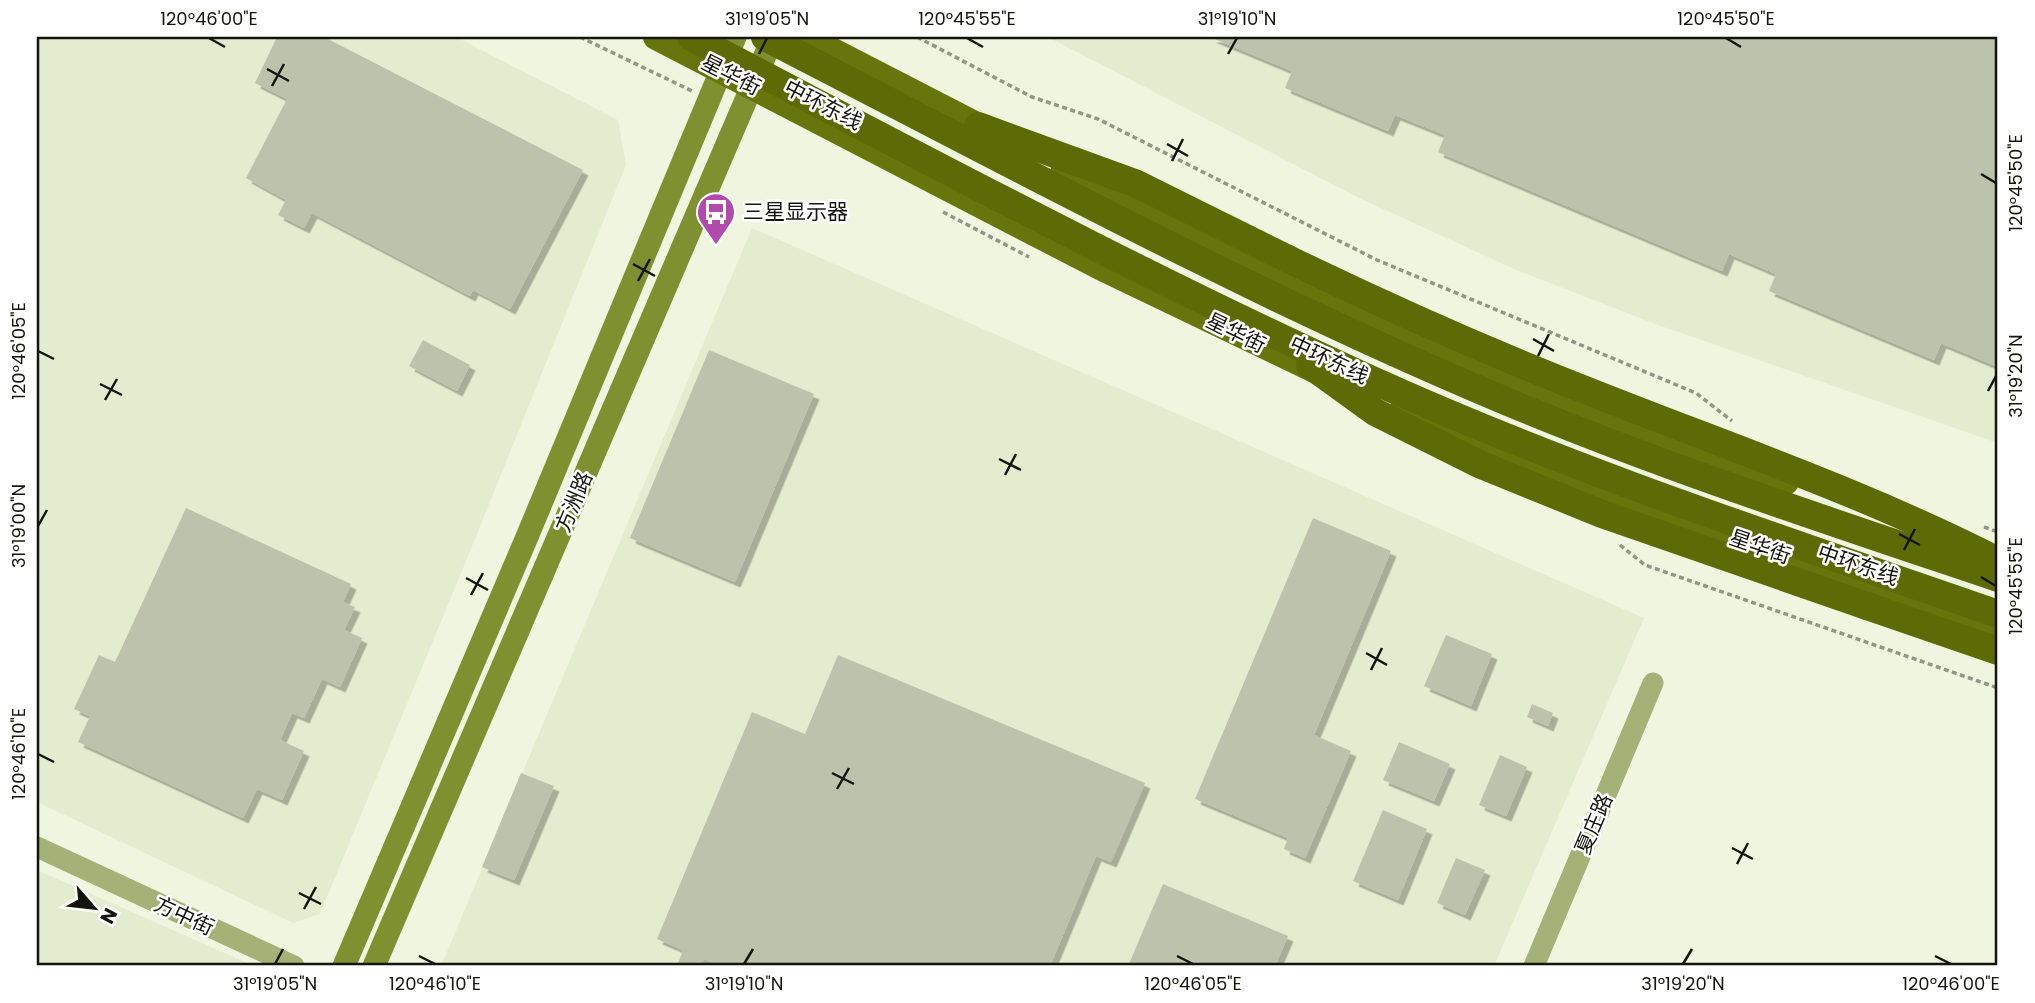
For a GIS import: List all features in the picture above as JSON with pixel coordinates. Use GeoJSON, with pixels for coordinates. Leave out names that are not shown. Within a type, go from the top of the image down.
{"type":"FeatureCollection","features":[{"type":"Feature","properties":{"kind":"highway","name":"中环东线"},"geometry":{"type":"LineString","coordinates":[[691,37],[1253,325],[1386,386],[1574,464],[1998,614]]}},
{"type":"Feature","properties":{"kind":"highway","name":"中环东线"},"geometry":{"type":"LineString","coordinates":[[765,37],[1256,288],[1399,355],[1587,433],[1802,512],[1998,578]]}},
{"type":"Feature","properties":{"kind":"highway"},"geometry":{"type":"LineString","coordinates":[[978,126],[1137,184],[1413,319],[1597,395],[1814,478],[1938,530],[1998,559]]}},
{"type":"Feature","properties":{"kind":"highway"},"geometry":{"type":"LineString","coordinates":[[1253,325],[1375,412],[1479,464],[1602,514],[1998,651]]}},
{"type":"Feature","properties":{"kind":"main road","name":"星华街"},"geometry":{"type":"LineString","coordinates":[[656,37],[1100,267],[1483,449],[1998,631]]}},
{"type":"Feature","properties":{"kind":"main road","name":"方洲路"},"geometry":{"type":"LineString","coordinates":[[344,966],[735,37]]}},
{"type":"Feature","properties":{"kind":"main road","name":"方洲路"},"geometry":{"type":"LineString","coordinates":[[374,966],[773,37]]}},
{"type":"Feature","properties":{"kind":"main road"},"geometry":{"type":"LineString","coordinates":[[806,37],[978,126],[1280,274],[1514,380],[1998,559]]}},
{"type":"Feature","properties":{"kind":"street","name":"夏庄路"},"geometry":{"type":"LineString","coordinates":[[1534,966],[1653,682]]}},
{"type":"Feature","properties":{"kind":"street","name":"方中街"},"geometry":{"type":"LineString","coordinates":[[37,847],[294,966]]}},
{"type":"Feature","properties":{"kind":"path"},"geometry":{"type":"LineString","coordinates":[[916,37],[1032,97],[1098,119],[1377,260],[1696,393],[1734,423]]}},
{"type":"Feature","properties":{"kind":"path"},"geometry":{"type":"LineString","coordinates":[[1976,524],[1998,532]]}},
{"type":"Feature","properties":{"kind":"shaded area"},"geometry":{"type":"Polygon","coordinates":[[[37,37],[456,37],[618,120],[626,165],[464,566],[320,914],[293,923],[37,802],[37,37]]]}},
{"type":"Feature","properties":{"kind":"shaded area"},"geometry":{"type":"Polygon","coordinates":[[[1048,37],[1998,37],[1998,443],[1658,325],[1514,269],[1355,196],[1048,37]]]}},
{"type":"Feature","properties":{"kind":"shaded area"},"geometry":{"type":"Polygon","coordinates":[[[752,228],[1644,618],[1494,966],[441,966],[752,228]]]}},
{"type":"Feature","properties":{"kind":"shaded area"},"geometry":{"type":"Polygon","coordinates":[[[37,870],[254,966],[37,966],[37,870]]]}},
{"type":"Feature","properties":{"kind":"building"},"geometry":{"type":"Polygon","coordinates":[[[277,37],[324,37],[583,170],[510,309],[473,290],[470,296],[312,213],[304,228],[278,215],[286,200],[246,178],[287,99],[255,83],[277,37]]]}},
{"type":"Feature","properties":{"kind":"building"},"geometry":{"type":"Polygon","coordinates":[[[1210,37],[1998,37],[1998,367],[1941,343],[1934,360],[1769,291],[1776,274],[1729,254],[1722,271],[1438,152],[1445,135],[1395,115],[1388,131],[1285,88],[1292,71],[1210,37]]]}},
{"type":"Feature","properties":{"kind":"building"},"geometry":{"type":"Polygon","coordinates":[[[423,340],[470,365],[457,391],[409,366],[423,340]]]}},
{"type":"Feature","properties":{"kind":"building"},"geometry":{"type":"Polygon","coordinates":[[[709,350],[814,394],[735,582],[630,538],[709,350]]]}},
{"type":"Feature","properties":{"kind":"building"},"geometry":{"type":"Polygon","coordinates":[[[186,508],[351,584],[343,602],[355,607],[344,630],[362,638],[340,687],[322,679],[304,718],[292,713],[280,740],[304,751],[282,800],[257,789],[243,818],[78,742],[90,716],[74,709],[99,655],[115,662],[186,508]]]}},
{"type":"Feature","properties":{"kind":"building"},"geometry":{"type":"Polygon","coordinates":[[[1313,518],[1391,551],[1314,735],[1351,751],[1305,858],[1284,849],[1288,838],[1195,799],[1313,518]]]}},
{"type":"Feature","properties":{"kind":"building"},"geometry":{"type":"Polygon","coordinates":[[[1446,635],[1492,654],[1471,706],[1424,686],[1446,635]]]}},
{"type":"Feature","properties":{"kind":"building"},"geometry":{"type":"Polygon","coordinates":[[[838,655],[1145,783],[1111,862],[1096,856],[1050,966],[721,966],[704,959],[701,966],[677,966],[683,950],[657,939],[752,712],[805,734],[838,655]]]}},
{"type":"Feature","properties":{"kind":"building"},"geometry":{"type":"Polygon","coordinates":[[[1532,704],[1553,713],[1548,726],[1527,717],[1532,704]]]}},
{"type":"Feature","properties":{"kind":"building"},"geometry":{"type":"Polygon","coordinates":[[[1399,742],[1450,764],[1434,801],[1383,780],[1399,742]]]}},
{"type":"Feature","properties":{"kind":"building"},"geometry":{"type":"Polygon","coordinates":[[[1500,755],[1527,767],[1506,816],[1479,805],[1500,755]]]}},
{"type":"Feature","properties":{"kind":"building"},"geometry":{"type":"Polygon","coordinates":[[[521,773],[554,786],[514,880],[482,867],[521,773]]]}},
{"type":"Feature","properties":{"kind":"building"},"geometry":{"type":"Polygon","coordinates":[[[1383,810],[1427,829],[1398,900],[1353,881],[1383,810]]]}},
{"type":"Feature","properties":{"kind":"building"},"geometry":{"type":"Polygon","coordinates":[[[1456,858],[1485,870],[1465,915],[1437,903],[1456,858]]]}},
{"type":"Feature","properties":{"kind":"building"},"geometry":{"type":"Polygon","coordinates":[[[1163,884],[1288,936],[1275,966],[1128,966],[1163,884]]]}},
{"type":"Feature","properties":{"kind":"place","name":"三星显示器"},"geometry":{"type":"Point","coordinates":[716,246]}}]}
